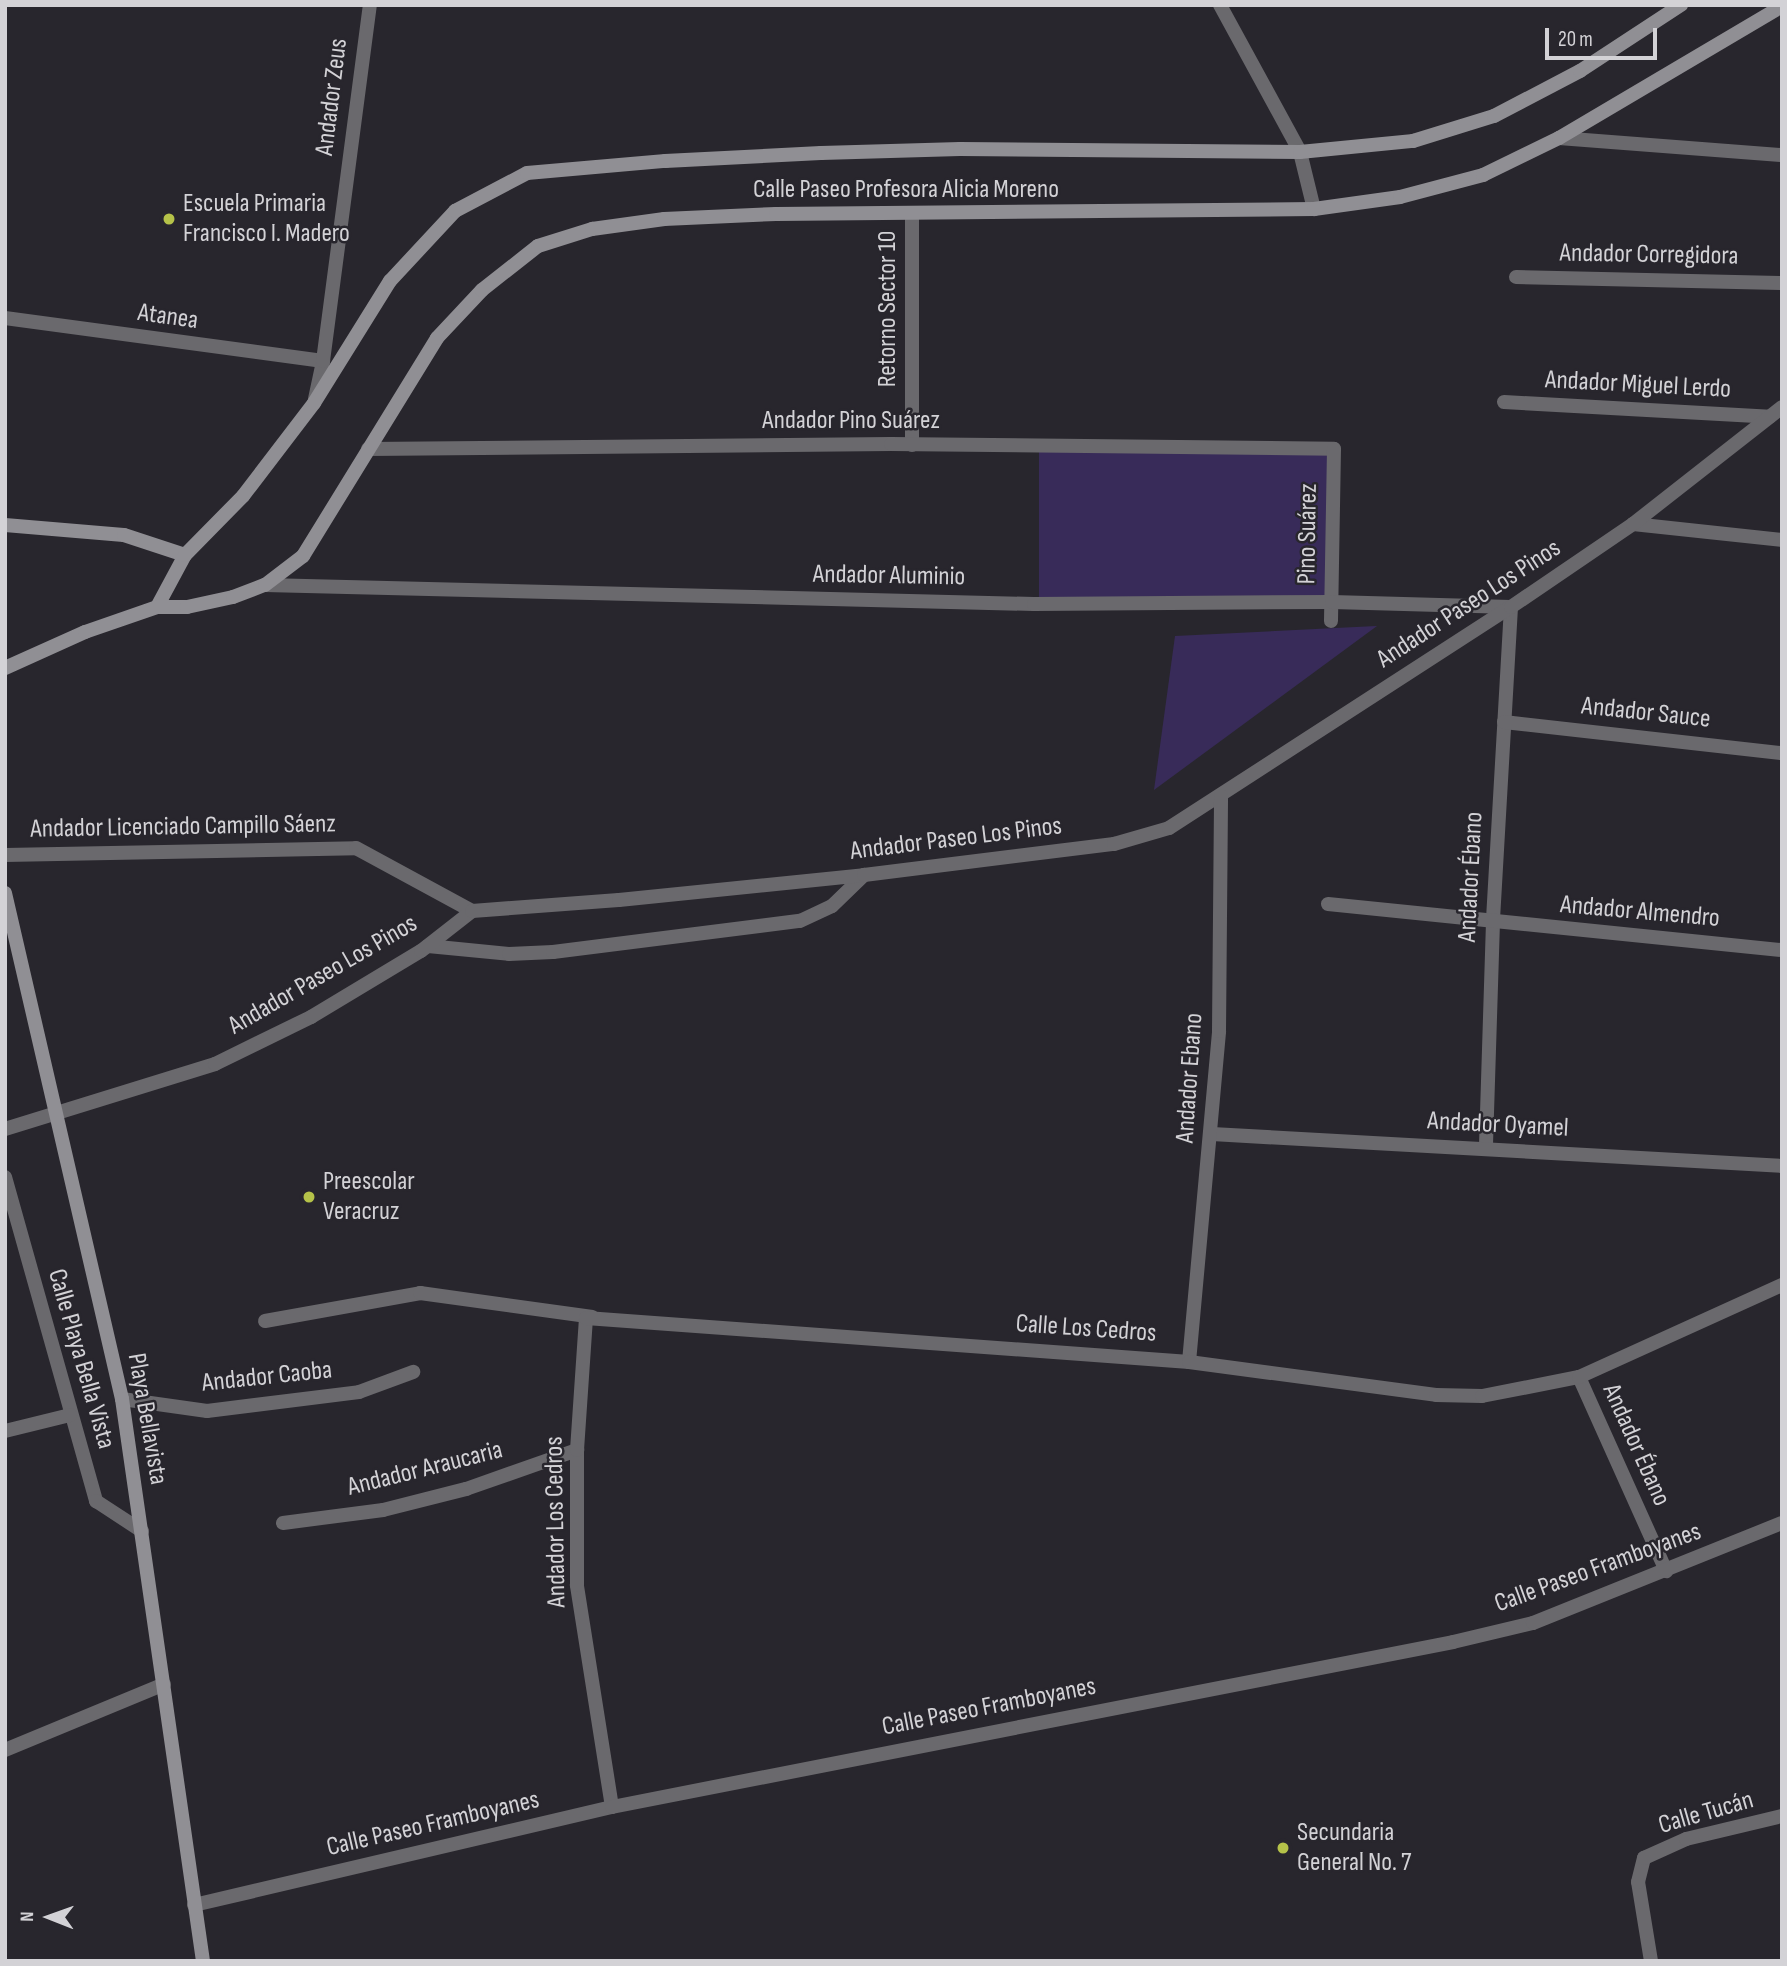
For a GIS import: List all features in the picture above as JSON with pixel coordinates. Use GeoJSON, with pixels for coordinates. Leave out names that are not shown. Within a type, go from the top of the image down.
{"type":"FeatureCollection","features":[{"type":"Feature","properties":{"kind":"street","name":"Andador Zeus"},"geometry":{"type":"LineString","coordinates":[[314,402],[323,361],[370,5]]}},
{"type":"Feature","properties":{"kind":"street"},"geometry":{"type":"LineString","coordinates":[[1220,5],[1300,152],[1314,209]]}},
{"type":"Feature","properties":{"kind":"street","name":"Calle Paseo Profesora Alicia Moreno"},"geometry":{"type":"LineString","coordinates":[[157,607],[185,555],[243,496],[314,402],[390,281],[455,211],[527,173],[665,161],[960,149],[1300,152],[1413,141],[1494,116],[1580,72],[1681,5]]}},
{"type":"Feature","properties":{"kind":"street","name":"Calle Paseo Profesora Alicia Moreno"},"geometry":{"type":"LineString","coordinates":[[5,668],[85,632],[157,607],[187,607],[233,597],[265,585],[303,556],[437,338],[482,290],[538,246],[592,229],[664,219],[776,214],[912,215],[1314,209],[1400,197],[1483,175],[1559,138],[1782,6]]}},
{"type":"Feature","properties":{"kind":"street"},"geometry":{"type":"LineString","coordinates":[[1559,138],[1782,155]]}},
{"type":"Feature","properties":{"kind":"street","name":"Retorno Sector 10"},"geometry":{"type":"LineString","coordinates":[[912,215],[912,445]]}},
{"type":"Feature","properties":{"kind":"street","name":"Andador Corregidora"},"geometry":{"type":"LineString","coordinates":[[1516,277],[1782,283]]}},
{"type":"Feature","properties":{"kind":"street","name":"Atanea"},"geometry":{"type":"LineString","coordinates":[[5,318],[323,361]]}},
{"type":"Feature","properties":{"kind":"street","name":"Andador Miguel Lerdo"},"geometry":{"type":"LineString","coordinates":[[1504,402],[1776,412]]}},
{"type":"Feature","properties":{"kind":"street","name":"Andador Paseo Los Pinos"},"geometry":{"type":"LineString","coordinates":[[5,1129],[215,1064],[311,1017],[428,946],[472,911],[619,900],[864,875],[1114,844],[1170,828],[1511,607],[1633,524],[1776,412]]}},
{"type":"Feature","properties":{"kind":"street","name":"Andador Pino Suárez"},"geometry":{"type":"LineString","coordinates":[[368,449],[912,445],[1334,449]]}},
{"type":"Feature","properties":{"kind":"street","name":"Pino Suárez"},"geometry":{"type":"LineString","coordinates":[[1331,621],[1334,449]]}},
{"type":"Feature","properties":{"kind":"street"},"geometry":{"type":"LineString","coordinates":[[1633,524],[1782,540]]}},
{"type":"Feature","properties":{"kind":"street"},"geometry":{"type":"LineString","coordinates":[[5,525],[124,535],[185,555]]}},
{"type":"Feature","properties":{"kind":"street","name":"Andador Aluminio"},"geometry":{"type":"LineString","coordinates":[[265,585],[1034,604],[1332,603],[1511,607]]}},
{"type":"Feature","properties":{"kind":"street","name":"Andador Ébano"},"geometry":{"type":"LineString","coordinates":[[1486,1149],[1493,922],[1511,607]]}},
{"type":"Feature","properties":{"kind":"street","name":"Andador Sauce"},"geometry":{"type":"LineString","coordinates":[[1504,722],[1782,753]]}},
{"type":"Feature","properties":{"kind":"street","name":"Andador Ebano"},"geometry":{"type":"LineString","coordinates":[[1189,1362],[1212,1134],[1219,1031],[1221,796]]}},
{"type":"Feature","properties":{"kind":"street","name":"Andador Licenciado Campillo Sáenz"},"geometry":{"type":"LineString","coordinates":[[5,855],[356,848],[472,911]]}},
{"type":"Feature","properties":{"kind":"street"},"geometry":{"type":"LineString","coordinates":[[428,946],[509,954],[552,952],[800,921],[832,906],[864,875]]}},
{"type":"Feature","properties":{"kind":"street","name":"Playa Bellavista"},"geometry":{"type":"LineString","coordinates":[[5,893],[122,1399],[203,1961]]}},
{"type":"Feature","properties":{"kind":"street","name":"Andador Almendro"},"geometry":{"type":"LineString","coordinates":[[1328,904],[1782,950]]}},
{"type":"Feature","properties":{"kind":"street","name":"Andador Oyamel"},"geometry":{"type":"LineString","coordinates":[[1212,1134],[1782,1166]]}},
{"type":"Feature","properties":{"kind":"street","name":"Calle Playa Bella Vista"},"geometry":{"type":"LineString","coordinates":[[5,1177],[96,1500],[142,1531]]}},
{"type":"Feature","properties":{"kind":"street","name":"Calle Los Cedros"},"geometry":{"type":"LineString","coordinates":[[265,1321],[420,1293],[592,1318],[1189,1362],[1436,1395],[1482,1396],[1579,1377],[1782,1285]]}},
{"type":"Feature","properties":{"kind":"street","name":"Andador Los Cedros"},"geometry":{"type":"LineString","coordinates":[[592,1318],[577,1450],[577,1585],[612,1807]]}},
{"type":"Feature","properties":{"kind":"street","name":"Andador Caoba"},"geometry":{"type":"LineString","coordinates":[[122,1399],[207,1411],[359,1392],[413,1372]]}},
{"type":"Feature","properties":{"kind":"street","name":"Andador Ébano"},"geometry":{"type":"LineString","coordinates":[[1579,1377],[1666,1572]]}},
{"type":"Feature","properties":{"kind":"street"},"geometry":{"type":"LineString","coordinates":[[5,1431],[70,1415]]}},
{"type":"Feature","properties":{"kind":"street","name":"Andador Araucaria"},"geometry":{"type":"LineString","coordinates":[[283,1523],[383,1510],[466,1489],[577,1450]]}},
{"type":"Feature","properties":{"kind":"street","name":"Calle Paseo Framboyanes"},"geometry":{"type":"LineString","coordinates":[[194,1905],[612,1807],[1453,1642],[1533,1623],[1666,1572],[1782,1523]]}},
{"type":"Feature","properties":{"kind":"street"},"geometry":{"type":"LineString","coordinates":[[1762,1532],[1782,1532]]}},
{"type":"Feature","properties":{"kind":"street"},"geometry":{"type":"LineString","coordinates":[[5,1750],[164,1685]]}},
{"type":"Feature","properties":{"kind":"street","name":"Calle Tucán"},"geometry":{"type":"LineString","coordinates":[[1651,1961],[1638,1882],[1644,1858],[1686,1839],[1782,1816]]}},
{"type":"Feature","properties":{"kind":"shaded area"},"geometry":{"type":"Polygon","coordinates":[[[1039,448],[1334,448],[1334,604],[1039,604],[1039,448]]]}},
{"type":"Feature","properties":{"kind":"shaded area"},"geometry":{"type":"Polygon","coordinates":[[[1377,626],[1154,790],[1175,636],[1377,626]]]}},
{"type":"Feature","properties":{"kind":"place","name":"Escuela Primaria Francisco I. Madero"},"geometry":{"type":"Point","coordinates":[169,219]}},
{"type":"Feature","properties":{"kind":"place","name":"Preescolar Veracruz"},"geometry":{"type":"Point","coordinates":[309,1197]}},
{"type":"Feature","properties":{"kind":"place","name":"Secundaria General No. 7"},"geometry":{"type":"Point","coordinates":[1283,1848]}}]}
